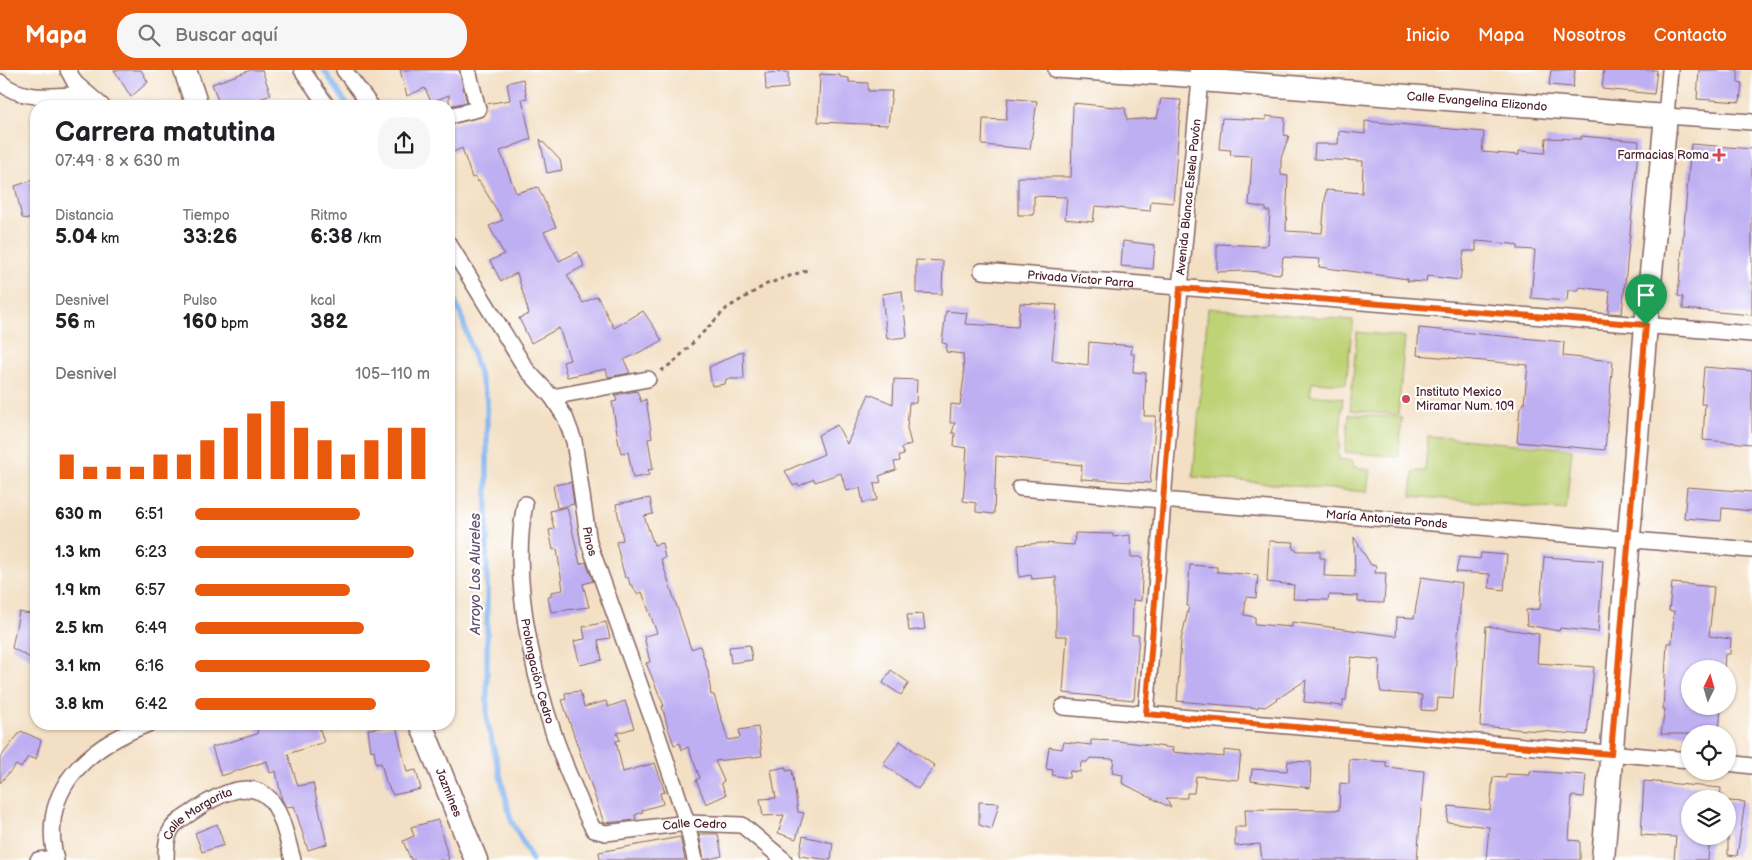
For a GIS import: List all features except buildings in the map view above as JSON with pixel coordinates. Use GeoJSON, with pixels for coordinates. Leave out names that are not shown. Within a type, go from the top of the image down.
{"type":"FeatureCollection","features":[{"type":"Feature","properties":{"kind":"main road"},"geometry":{"type":"LineString","coordinates":[[185,70],[195,100]]}},
{"type":"Feature","properties":{"kind":"main road","name":"Calle Evangelina Elizondo"},"geometry":{"type":"LineString","coordinates":[[1201,75],[1666,116]]}},
{"type":"Feature","properties":{"kind":"main road"},"geometry":{"type":"LineString","coordinates":[[1603,860],[1646,325],[1666,116]]}},
{"type":"Feature","properties":{"kind":"main road","name":"Jazmines"},"geometry":{"type":"LineString","coordinates":[[423,730],[476,860]]}},
{"type":"Feature","properties":{"kind":"street"},"geometry":{"type":"LineString","coordinates":[[68,70],[75,83],[95,100]]}},
{"type":"Feature","properties":{"kind":"street"},"geometry":{"type":"LineString","coordinates":[[302,70],[324,100]]}},
{"type":"Feature","properties":{"kind":"street"},"geometry":{"type":"LineString","coordinates":[[344,70],[366,100]]}},
{"type":"Feature","properties":{"kind":"street"},"geometry":{"type":"LineString","coordinates":[[455,115],[478,109],[468,70]]}},
{"type":"Feature","properties":{"kind":"street"},"geometry":{"type":"LineString","coordinates":[[1056,70],[1201,75]]}},
{"type":"Feature","properties":{"kind":"street"},"geometry":{"type":"LineString","coordinates":[[1666,116],[1670,70]]}},
{"type":"Feature","properties":{"kind":"street","name":"Avenida Blanca Estela Pavón"},"geometry":{"type":"LineString","coordinates":[[1146,714],[1180,288],[1201,75]]}},
{"type":"Feature","properties":{"kind":"street"},"geometry":{"type":"LineString","coordinates":[[0,82],[6,88],[32,97],[88,94]]}},
{"type":"Feature","properties":{"kind":"street","name":"Calle Evangelina Elizondo"},"geometry":{"type":"LineString","coordinates":[[1666,116],[1752,122]]}},
{"type":"Feature","properties":{"kind":"street","name":"Pinos"},"geometry":{"type":"LineString","coordinates":[[455,254],[526,369],[552,397],[565,417],[574,441],[589,543],[656,726],[687,823],[695,860]]}},
{"type":"Feature","properties":{"kind":"street","name":"Privada Víctor Parra"},"geometry":{"type":"LineString","coordinates":[[982,272],[1752,334]]}},
{"type":"Feature","properties":{"kind":"street"},"geometry":{"type":"LineString","coordinates":[[552,397],[648,379]]}},
{"type":"Feature","properties":{"kind":"street","name":"María Antonieta Ponds"},"geometry":{"type":"LineString","coordinates":[[1020,488],[1752,550]]}},
{"type":"Feature","properties":{"kind":"street","name":"Prolongación Cedro"},"geometry":{"type":"LineString","coordinates":[[525,504],[520,531],[520,567],[525,612],[542,700],[563,762],[594,830]]}},
{"type":"Feature","properties":{"kind":"street"},"geometry":{"type":"LineString","coordinates":[[1063,707],[1681,759]]}},
{"type":"Feature","properties":{"kind":"street"},"geometry":{"type":"LineString","coordinates":[[38,860],[56,859],[51,824],[60,790],[75,770],[99,750],[133,730]]}},
{"type":"Feature","properties":{"kind":"street"},"geometry":{"type":"LineString","coordinates":[[1736,765],[1752,766]]}},
{"type":"Feature","properties":{"kind":"street","name":"Calle Margarita"},"geometry":{"type":"LineString","coordinates":[[166,860],[171,829],[209,800],[231,790],[252,790],[260,792],[271,799],[277,808],[293,860]]}},
{"type":"Feature","properties":{"kind":"street","name":"Calle Cedro"},"geometry":{"type":"LineString","coordinates":[[594,830],[606,833],[687,823],[742,825],[784,860]]}},
{"type":"Feature","properties":{"kind":"path"},"geometry":{"type":"LineString","coordinates":[[648,379],[675,361],[727,308],[767,284],[807,270]]}},
{"type":"Feature","properties":{"kind":"green space"},"geometry":{"type":"Polygon","coordinates":[[[1208,308],[1353,320],[1346,384],[1312,382],[1310,395],[1343,398],[1338,459],[1353,461],[1353,466],[1370,470],[1367,492],[1193,477],[1208,308]]]}},
{"type":"Feature","properties":{"kind":"green space"},"geometry":{"type":"Polygon","coordinates":[[[1357,332],[1405,337],[1398,415],[1350,410],[1357,332]]]}},
{"type":"Feature","properties":{"kind":"green space"},"geometry":{"type":"Polygon","coordinates":[[[1349,414],[1402,418],[1399,457],[1345,452],[1349,414]]]}},
{"type":"Feature","properties":{"kind":"green space"},"geometry":{"type":"Polygon","coordinates":[[[1428,436],[1572,449],[1566,510],[1411,496],[1413,471],[1425,471],[1428,436]]]}},
{"type":"Feature","properties":{"kind":"waterway","name":"Arroyo Los Alureles"},"geometry":{"type":"LineString","coordinates":[[324,70],[344,100]]}},
{"type":"Feature","properties":{"kind":"waterway","name":"Arroyo Los Alureles"},"geometry":{"type":"LineString","coordinates":[[455,301],[487,399],[487,721],[511,820],[532,860]]}},
{"type":"Feature","properties":{"kind":"place","name":"Farmacias Roma"},"geometry":{"type":"Point","coordinates":[1719,155]}},
{"type":"Feature","properties":{"kind":"place","name":"Instituto Mexico Miramar Num. 109"},"geometry":{"type":"Point","coordinates":[1406,399]}},
{"type":"Feature","properties":{"kind":"route"},"geometry":{"type":"LineString","coordinates":[[1180,288],[1646,325],[1611,754],[1146,714],[1180,288]]}}]}
